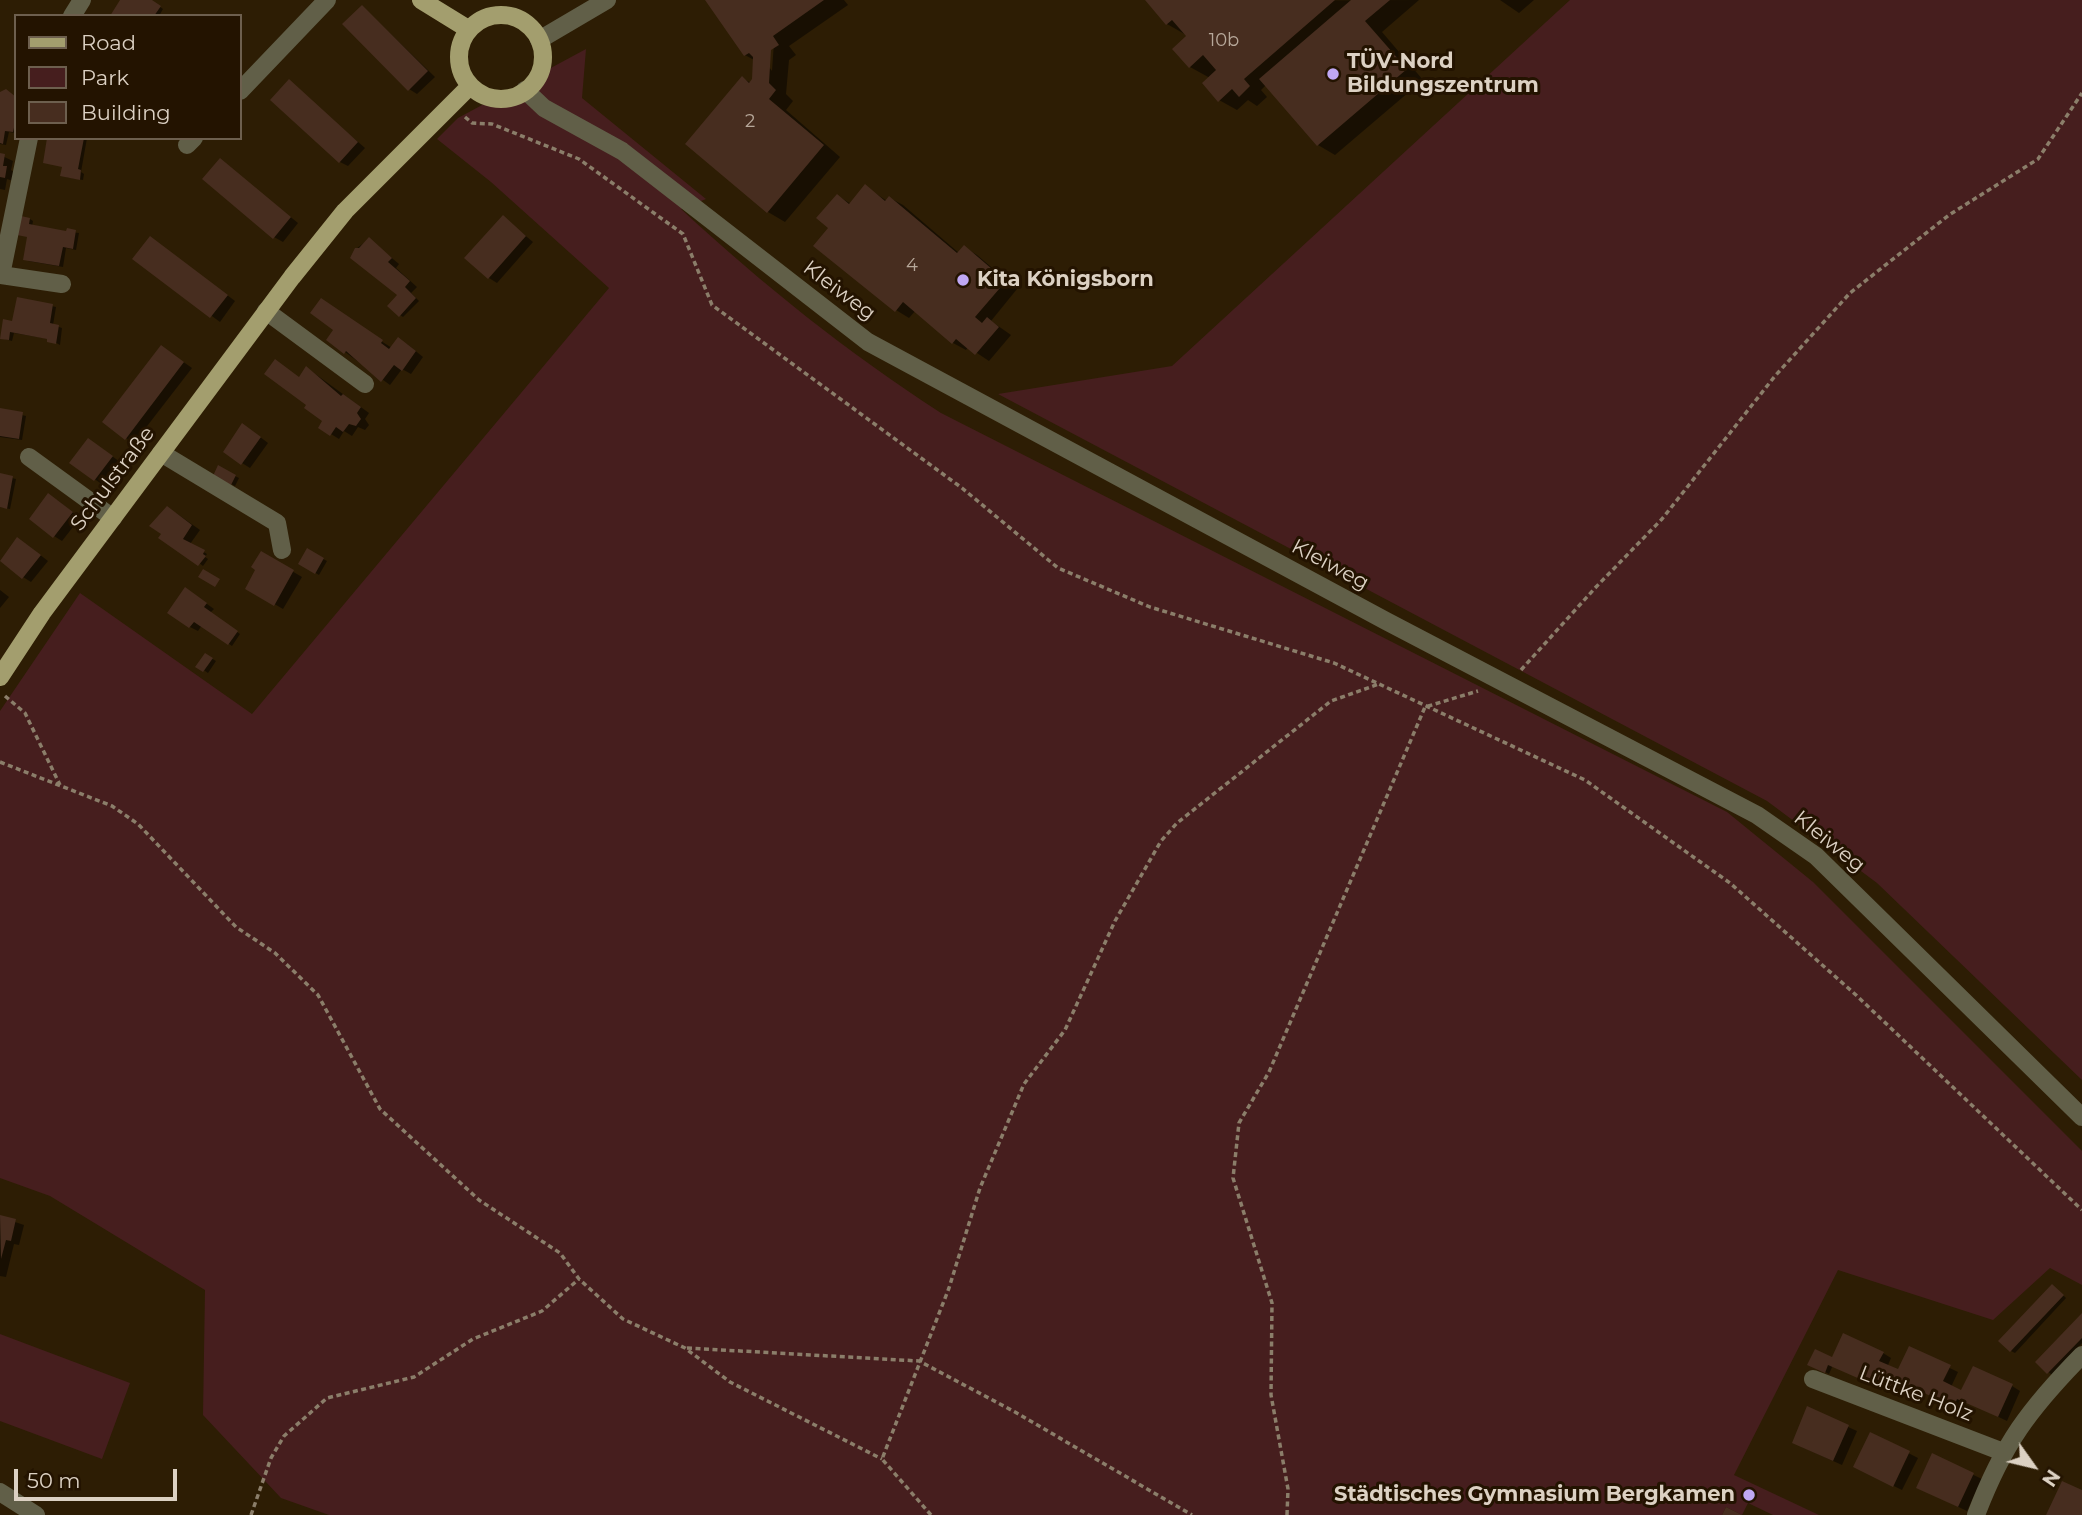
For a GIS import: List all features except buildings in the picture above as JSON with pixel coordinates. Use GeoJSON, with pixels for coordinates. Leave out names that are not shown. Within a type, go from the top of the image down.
{"type":"FeatureCollection","features":[{"type":"Feature","properties":{"kind":"main road"},"geometry":{"type":"LineString","coordinates":[[421,0],[468,29]]}},
{"type":"Feature","properties":{"kind":"main road"},"geometry":{"type":"LineString","coordinates":[[502,14],[526,23],[539,40],[542,60],[540,71],[526,90],[515,96],[491,98],[470,86],[463,75],[459,51],[468,29],[478,21],[502,14]]}},
{"type":"Feature","properties":{"kind":"main road","name":"Schulstraße"},"geometry":{"type":"LineString","coordinates":[[0,677],[42,612],[266,312],[345,211],[470,86]]}},
{"type":"Feature","properties":{"kind":"street"},"geometry":{"type":"LineString","coordinates":[[242,89],[327,0]]}},
{"type":"Feature","properties":{"kind":"street"},"geometry":{"type":"LineString","coordinates":[[539,40],[607,0]]}},
{"type":"Feature","properties":{"kind":"street","name":"Kleiweg"},"geometry":{"type":"LineString","coordinates":[[526,90],[544,108],[622,151],[868,342],[1757,814],[1816,856],[2082,1117]]}},
{"type":"Feature","properties":{"kind":"street"},"geometry":{"type":"LineString","coordinates":[[29,140],[1,275],[62,285]]}},
{"type":"Feature","properties":{"kind":"street"},"geometry":{"type":"LineString","coordinates":[[266,312],[365,384]]}},
{"type":"Feature","properties":{"kind":"street"},"geometry":{"type":"LineString","coordinates":[[161,453],[277,523],[282,550]]}},
{"type":"Feature","properties":{"kind":"street"},"geometry":{"type":"LineString","coordinates":[[29,457],[113,518]]}},
{"type":"Feature","properties":{"kind":"street"},"geometry":{"type":"LineString","coordinates":[[1976,1515],[2003,1452],[2018,1426],[2082,1355]]}},
{"type":"Feature","properties":{"kind":"street","name":"Lüttke Holz"},"geometry":{"type":"LineString","coordinates":[[1813,1379],[2003,1452]]}},
{"type":"Feature","properties":{"kind":"street"},"geometry":{"type":"LineString","coordinates":[[0,1492],[36,1515]]}},
{"type":"Feature","properties":{"kind":"path"},"geometry":{"type":"LineString","coordinates":[[1426,707],[1508,684],[1662,519],[1775,376],[1850,293],[1948,215],[2038,159],[2082,93]]}},
{"type":"Feature","properties":{"kind":"path"},"geometry":{"type":"LineString","coordinates":[[451,104],[472,123],[492,124],[579,159],[683,234],[712,305],[962,488],[1058,568],[1150,607],[1334,663],[1585,780],[1730,883],[1856,995],[2082,1210]]}},
{"type":"Feature","properties":{"kind":"path"},"geometry":{"type":"LineString","coordinates":[[882,1459],[949,1288],[980,1188],[1024,1084],[1065,1030],[1115,921],[1161,841],[1177,823],[1331,701],[1380,683]]}},
{"type":"Feature","properties":{"kind":"path"},"geometry":{"type":"LineString","coordinates":[[0,693],[25,713],[60,785]]}},
{"type":"Feature","properties":{"kind":"path"},"geometry":{"type":"LineString","coordinates":[[1287,1515],[1288,1489],[1271,1395],[1272,1303],[1233,1178],[1239,1123],[1269,1072],[1426,707]]}},
{"type":"Feature","properties":{"kind":"path"},"geometry":{"type":"LineString","coordinates":[[0,762],[112,806],[138,824],[236,927],[275,953],[318,995],[380,1109],[479,1200],[560,1253],[579,1279],[623,1319],[685,1348],[730,1382],[882,1459],[931,1515]]}},
{"type":"Feature","properties":{"kind":"path"},"geometry":{"type":"LineString","coordinates":[[251,1515],[271,1458],[284,1436],[327,1398],[414,1377],[473,1339],[542,1311],[579,1279]]}},
{"type":"Feature","properties":{"kind":"path"},"geometry":{"type":"LineString","coordinates":[[685,1348],[919,1361],[1015,1412],[1192,1515]]}},
{"type":"Feature","properties":{"kind":"green space"},"geometry":{"type":"Polygon","coordinates":[[[1570,0],[2082,0],[2082,1080],[1877,883],[1767,801],[998,394],[1172,366],[1570,0]]]}},
{"type":"Feature","properties":{"kind":"green space"},"geometry":{"type":"Polygon","coordinates":[[[586,49],[582,98],[706,199],[681,209],[806,317],[906,390],[941,413],[1727,812],[1813,882],[2082,1151],[2082,1285],[2050,1268],[1993,1320],[1838,1270],[1734,1475],[1819,1515],[1773,1515],[1748,1503],[1742,1515],[1726,1507],[1722,1515],[329,1515],[281,1498],[203,1415],[205,1290],[50,1196],[0,1178],[0,711],[80,593],[252,714],[609,288],[491,182],[437,139],[458,118],[586,49]]]}},
{"type":"Feature","properties":{"kind":"green space"},"geometry":{"type":"Polygon","coordinates":[[[0,1334],[130,1383],[102,1459],[0,1421],[0,1334]]]}},
{"type":"Feature","properties":{"kind":"place","name":"TÜV-Nord Bildungszentrum"},"geometry":{"type":"Point","coordinates":[1333,74]}},
{"type":"Feature","properties":{"kind":"place","name":"Kita Königsborn"},"geometry":{"type":"Point","coordinates":[963,280]}},
{"type":"Feature","properties":{"kind":"place","name":"Städtisches Gymnasium Bergkamen"},"geometry":{"type":"Point","coordinates":[1749,1495]}}]}
